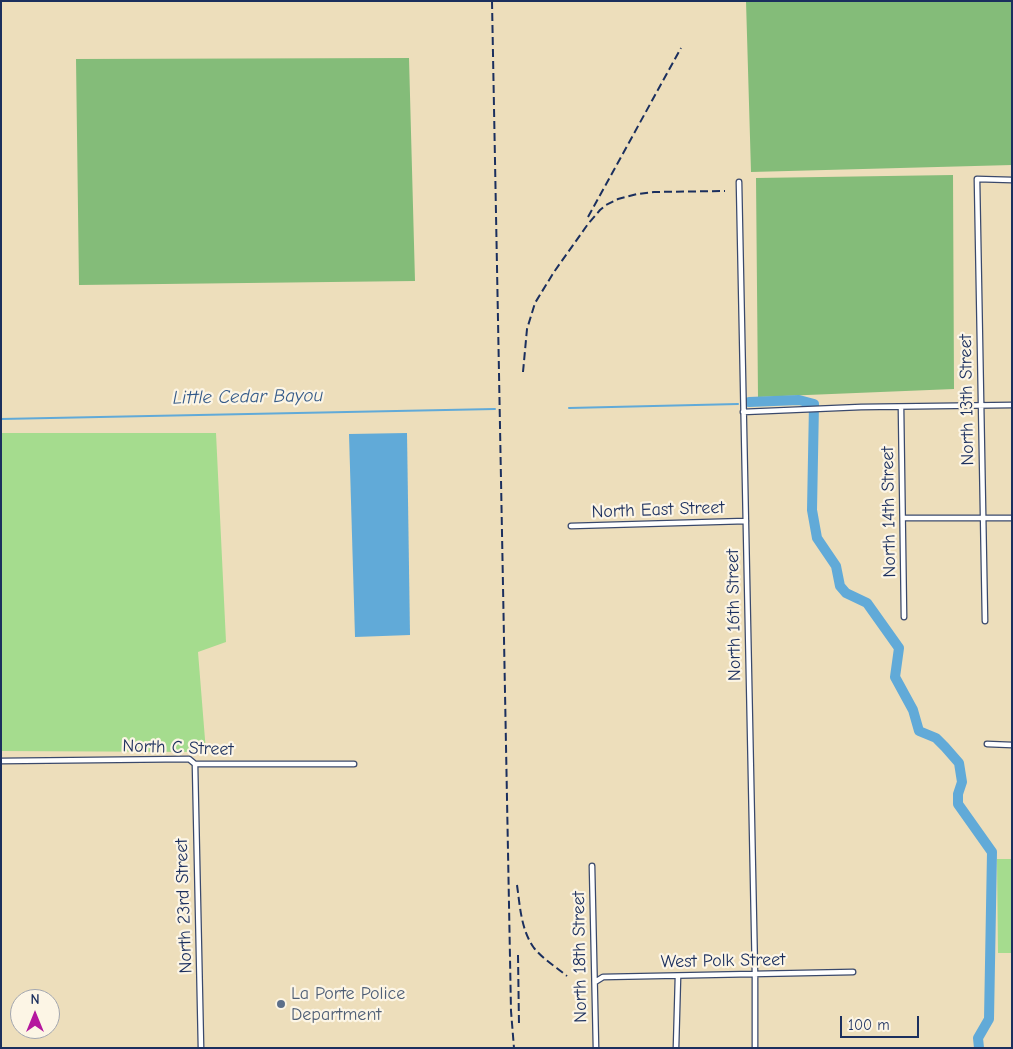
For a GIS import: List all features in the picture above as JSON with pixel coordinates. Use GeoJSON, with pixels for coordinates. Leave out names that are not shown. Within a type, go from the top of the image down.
{"type":"FeatureCollection","features":[{"type":"Feature","properties":{"kind":"street","name":"North 13th Street"},"geometry":{"type":"LineString","coordinates":[[985,621],[977,179],[1012,180]]}},
{"type":"Feature","properties":{"kind":"street","name":"North 16th Street"},"geometry":{"type":"LineString","coordinates":[[739,182],[755,974],[754,1048]]}},
{"type":"Feature","properties":{"kind":"street"},"geometry":{"type":"LineString","coordinates":[[743,412],[1012,404]]}},
{"type":"Feature","properties":{"kind":"street","name":"North 14th Street"},"geometry":{"type":"LineString","coordinates":[[901,407],[904,618]]}},
{"type":"Feature","properties":{"kind":"street"},"geometry":{"type":"LineString","coordinates":[[903,518],[1012,518]]}},
{"type":"Feature","properties":{"kind":"street","name":"North East Street"},"geometry":{"type":"LineString","coordinates":[[571,526],[746,521]]}},
{"type":"Feature","properties":{"kind":"street"},"geometry":{"type":"LineString","coordinates":[[987,744],[1012,745]]}},
{"type":"Feature","properties":{"kind":"street","name":"North C Street"},"geometry":{"type":"LineString","coordinates":[[1,761],[189,758],[195,764],[354,764]]}},
{"type":"Feature","properties":{"kind":"street","name":"North 23rd Street"},"geometry":{"type":"LineString","coordinates":[[195,764],[201,1048]]}},
{"type":"Feature","properties":{"kind":"street","name":"North 18th Street"},"geometry":{"type":"LineString","coordinates":[[592,866],[596,1048]]}},
{"type":"Feature","properties":{"kind":"street","name":"West Polk Street"},"geometry":{"type":"LineString","coordinates":[[595,982],[603,977],[853,972]]}},
{"type":"Feature","properties":{"kind":"street"},"geometry":{"type":"LineString","coordinates":[[676,1048],[678,976]]}},
{"type":"Feature","properties":{"kind":"green space"},"geometry":{"type":"Polygon","coordinates":[[[746,1],[1012,1],[1012,165],[751,172],[746,1]]]}},
{"type":"Feature","properties":{"kind":"green space"},"geometry":{"type":"Polygon","coordinates":[[[409,58],[415,281],[79,285],[76,59],[409,58]]]}},
{"type":"Feature","properties":{"kind":"green space"},"geometry":{"type":"Polygon","coordinates":[[[953,175],[954,389],[758,397],[756,178],[953,175]]]}},
{"type":"Feature","properties":{"kind":"green space"},"geometry":{"type":"Polygon","coordinates":[[[1,433],[216,433],[226,642],[198,652],[206,752],[1,751],[1,433]]]}},
{"type":"Feature","properties":{"kind":"green space"},"geometry":{"type":"Polygon","coordinates":[[[997,859],[1012,859],[1012,953],[998,953],[997,859]]]}},
{"type":"Feature","properties":{"kind":"water"},"geometry":{"type":"Polygon","coordinates":[[[407,433],[410,635],[355,637],[349,434],[407,433]]]}},
{"type":"Feature","properties":{"kind":"waterway","name":"Little Cedar Bayou"},"geometry":{"type":"LineString","coordinates":[[749,402],[799,400],[814,404],[812,510],[817,538],[836,566],[840,586],[846,593],[867,603],[899,648],[895,677],[913,710],[919,731],[936,738],[959,763],[962,782],[958,794],[958,804],[992,852],[989,1019],[978,1038],[979,1048]]}},
{"type":"Feature","properties":{"kind":"waterway","name":"Little Cedar Bayou"},"geometry":{"type":"LineString","coordinates":[[569,408],[738,404]]}},
{"type":"Feature","properties":{"kind":"waterway","name":"Little Cedar Bayou"},"geometry":{"type":"LineString","coordinates":[[1,419],[495,409]]}},
{"type":"Feature","properties":{"kind":"railway"},"geometry":{"type":"LineString","coordinates":[[492,1],[511,1011],[514,1048]]}},
{"type":"Feature","properties":{"kind":"railway"},"geometry":{"type":"LineString","coordinates":[[588,217],[681,48]]}},
{"type":"Feature","properties":{"kind":"railway"},"geometry":{"type":"LineString","coordinates":[[523,372],[527,329],[535,303],[554,272],[600,210],[618,199],[637,194],[725,191]]}},
{"type":"Feature","properties":{"kind":"railway"},"geometry":{"type":"LineString","coordinates":[[517,885],[526,934],[541,956],[567,976]]}},
{"type":"Feature","properties":{"kind":"railway"},"geometry":{"type":"LineString","coordinates":[[518,955],[519,1025]]}},
{"type":"Feature","properties":{"kind":"place","name":"La Porte Police Department"},"geometry":{"type":"Point","coordinates":[281,1004]}}]}
